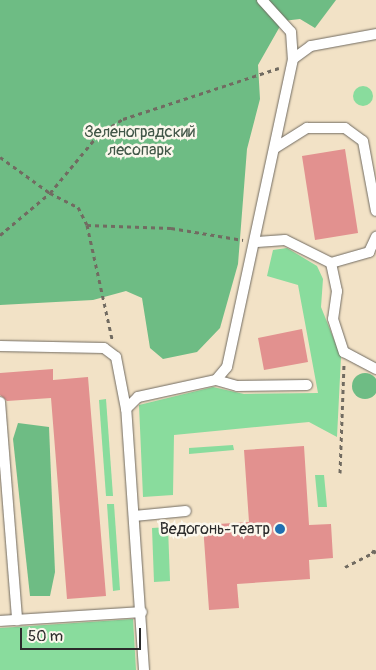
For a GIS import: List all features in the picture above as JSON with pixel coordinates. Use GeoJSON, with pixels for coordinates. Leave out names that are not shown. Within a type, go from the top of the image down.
{"type":"FeatureCollection","features":[{"type":"Feature","properties":{"kind":"lane"},"geometry":{"type":"LineString","coordinates":[[216,380],[227,367],[257,242],[292,62],[291,32],[262,0]]}},
{"type":"Feature","properties":{"kind":"lane"},"geometry":{"type":"LineString","coordinates":[[292,62],[311,46],[376,34]]}},
{"type":"Feature","properties":{"kind":"lane"},"geometry":{"type":"LineString","coordinates":[[276,148],[307,128],[345,128],[363,140],[376,211]]}},
{"type":"Feature","properties":{"kind":"lane"},"geometry":{"type":"LineString","coordinates":[[257,242],[285,240],[331,263],[372,252],[376,236]]}},
{"type":"Feature","properties":{"kind":"lane"},"geometry":{"type":"LineString","coordinates":[[331,263],[337,291],[333,320],[344,352],[376,370]]}},
{"type":"Feature","properties":{"kind":"lane"},"geometry":{"type":"LineString","coordinates":[[0,346],[104,348],[116,357],[126,409],[142,612],[144,670]]}},
{"type":"Feature","properties":{"kind":"lane"},"geometry":{"type":"LineString","coordinates":[[126,409],[138,397],[216,380],[237,386],[307,385]]}},
{"type":"Feature","properties":{"kind":"lane"},"geometry":{"type":"LineString","coordinates":[[0,402],[17,620]]}},
{"type":"Feature","properties":{"kind":"lane"},"geometry":{"type":"LineString","coordinates":[[134,516],[186,511]]}},
{"type":"Feature","properties":{"kind":"lane"},"geometry":{"type":"LineString","coordinates":[[0,621],[142,612]]}},
{"type":"Feature","properties":{"kind":"path"},"geometry":{"type":"LineString","coordinates":[[0,235],[50,193],[98,135],[123,119],[292,62]]}},
{"type":"Feature","properties":{"kind":"path"},"geometry":{"type":"LineString","coordinates":[[0,157],[50,193],[78,207],[87,225],[116,357]]}},
{"type":"Feature","properties":{"kind":"path"},"geometry":{"type":"LineString","coordinates":[[87,225],[172,228],[257,242]]}},
{"type":"Feature","properties":{"kind":"path"},"geometry":{"type":"LineString","coordinates":[[340,473],[344,352]]}},
{"type":"Feature","properties":{"kind":"path"},"geometry":{"type":"LineString","coordinates":[[372,553],[376,547]]}},
{"type":"Feature","properties":{"kind":"path"},"geometry":{"type":"LineString","coordinates":[[345,567],[376,551]]}},
{"type":"Feature","properties":{"kind":"green space","name":"Зеленоградский лесопарк"},"geometry":{"type":"Polygon","coordinates":[[[0,0],[336,0],[315,28],[300,19],[283,21],[258,65],[260,99],[247,149],[238,264],[220,328],[197,352],[163,359],[150,348],[142,298],[126,291],[93,300],[0,305],[0,0]]]}},
{"type":"Feature","properties":{"kind":"green space"},"geometry":{"type":"Polygon","coordinates":[[[363,86],[370,89],[373,96],[370,103],[363,106],[356,103],[353,96],[356,89],[363,86]]]}},
{"type":"Feature","properties":{"kind":"green space"},"geometry":{"type":"Polygon","coordinates":[[[287,248],[317,266],[323,279],[321,307],[341,357],[337,437],[309,422],[174,435],[173,495],[143,497],[139,405],[213,387],[244,394],[318,393],[298,285],[267,276],[273,250],[287,248]]]}},
{"type":"Feature","properties":{"kind":"green space"},"geometry":{"type":"Polygon","coordinates":[[[365,373],[374,377],[378,386],[374,395],[365,399],[356,395],[352,386],[356,377],[365,373]]]}},
{"type":"Feature","properties":{"kind":"green space"},"geometry":{"type":"Polygon","coordinates":[[[106,399],[113,496],[106,496],[99,400],[106,399]]]}},
{"type":"Feature","properties":{"kind":"green space"},"geometry":{"type":"Polygon","coordinates":[[[18,423],[49,427],[55,572],[50,596],[30,596],[13,439],[18,423]]]}},
{"type":"Feature","properties":{"kind":"green space"},"geometry":{"type":"Polygon","coordinates":[[[233,445],[234,450],[189,454],[189,448],[233,445]]]}},
{"type":"Feature","properties":{"kind":"green space"},"geometry":{"type":"Polygon","coordinates":[[[315,475],[324,475],[327,507],[318,507],[315,475]]]}},
{"type":"Feature","properties":{"kind":"green space"},"geometry":{"type":"Polygon","coordinates":[[[107,504],[114,504],[120,590],[113,591],[107,504]]]}},
{"type":"Feature","properties":{"kind":"green space"},"geometry":{"type":"Polygon","coordinates":[[[168,527],[170,581],[154,582],[152,528],[168,527]]]}},
{"type":"Feature","properties":{"kind":"green space"},"geometry":{"type":"Polygon","coordinates":[[[133,619],[136,670],[0,670],[0,628],[133,619]]]}},
{"type":"Feature","properties":{"kind":"building"},"geometry":{"type":"Polygon","coordinates":[[[345,149],[358,233],[315,240],[302,156],[345,149]]]}},
{"type":"Feature","properties":{"kind":"building"},"geometry":{"type":"Polygon","coordinates":[[[302,329],[308,362],[264,370],[258,338],[302,329]]]}},
{"type":"Feature","properties":{"kind":"building"},"geometry":{"type":"Polygon","coordinates":[[[53,369],[53,380],[88,377],[106,596],[67,599],[51,398],[7,401],[0,395],[0,373],[53,369]]]}},
{"type":"Feature","properties":{"kind":"building","name":"Ведогонь-театр"},"geometry":{"type":"Polygon","coordinates":[[[304,446],[309,525],[331,524],[333,558],[309,560],[310,579],[237,584],[239,608],[209,610],[203,525],[249,522],[244,450],[304,446]]]}},
{"type":"Feature","properties":{"kind":"place","name":"Ведогонь-театр"},"geometry":{"type":"Point","coordinates":[280,529]}}]}
